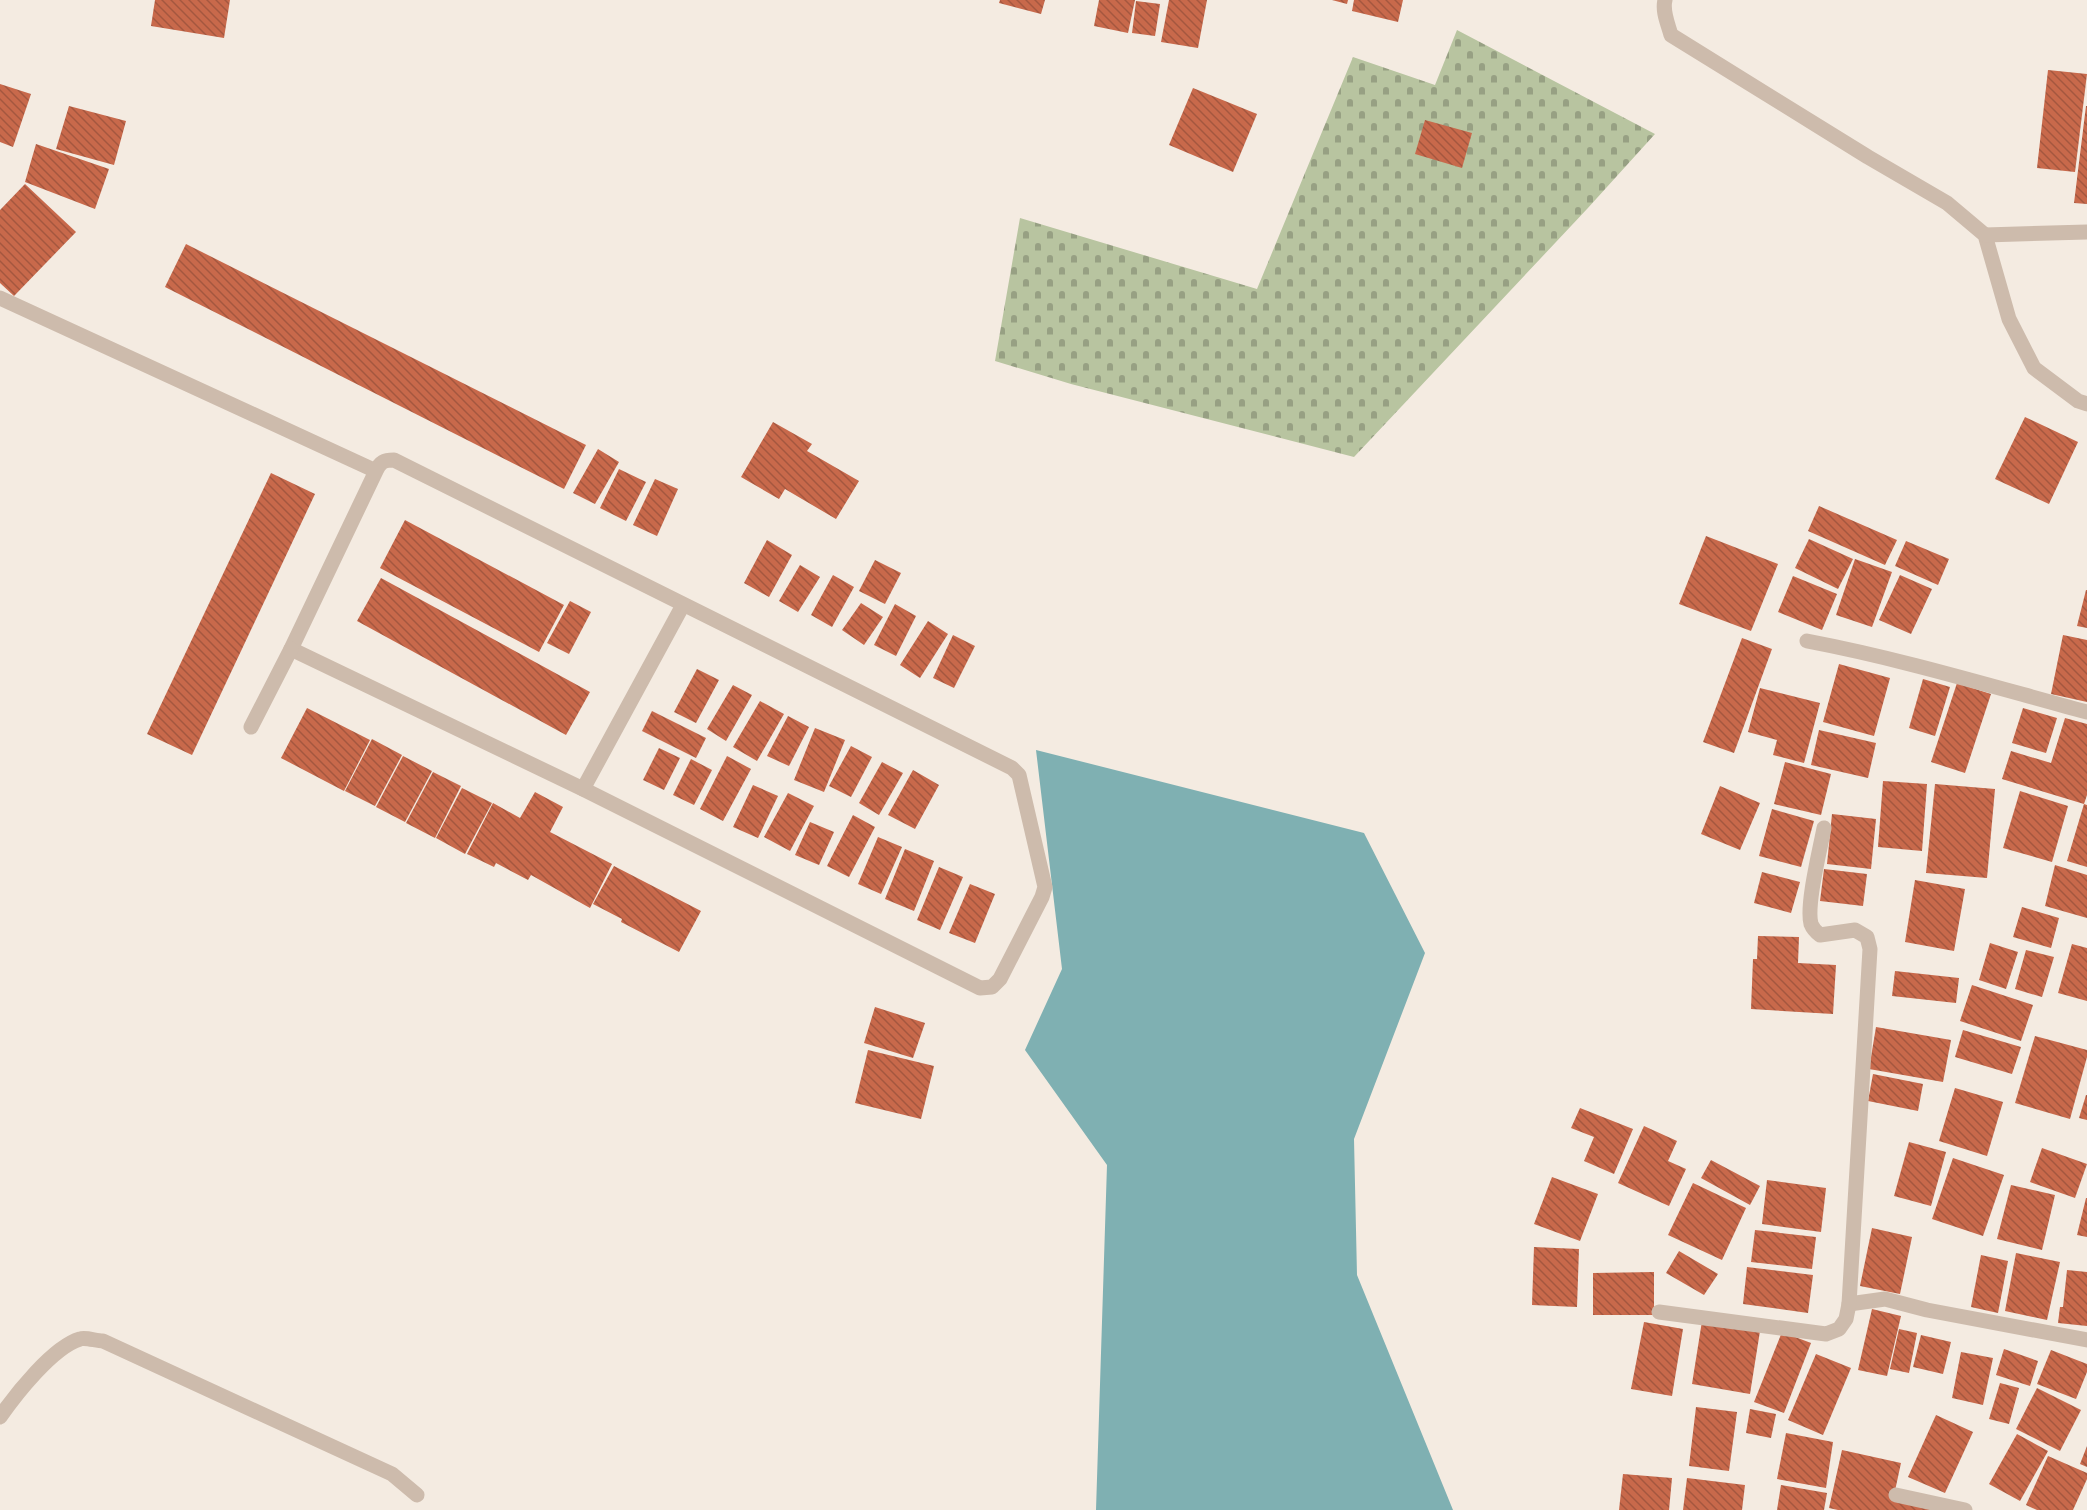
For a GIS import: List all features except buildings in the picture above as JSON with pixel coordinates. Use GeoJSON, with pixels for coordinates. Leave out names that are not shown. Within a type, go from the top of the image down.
{"type":"FeatureCollection","features":[{"type":"Feature","properties":{"kind":"street"},"geometry":{"type":"LineString","coordinates":[[1665,0],[1666,19],[1671,34],[1868,158],[1947,203],[1985,235],[2009,319],[2034,368],[2078,401],[2087,404]]}},
{"type":"Feature","properties":{"kind":"street"},"geometry":{"type":"LineString","coordinates":[[1985,235],[2087,232]]}},
{"type":"Feature","properties":{"kind":"street"},"geometry":{"type":"LineString","coordinates":[[0,298],[376,471]]}},
{"type":"Feature","properties":{"kind":"street"},"geometry":{"type":"LineString","coordinates":[[251,726],[291,650],[380,463],[394,460],[1012,768],[1019,775],[1044,887],[1042,897],[1000,979],[992,987],[980,988],[583,789],[291,650]]}},
{"type":"Feature","properties":{"kind":"street"},"geometry":{"type":"LineString","coordinates":[[583,789],[683,605]]}},
{"type":"Feature","properties":{"kind":"street"},"geometry":{"type":"LineString","coordinates":[[1807,640],[1902,662],[2087,712]]}},
{"type":"Feature","properties":{"kind":"street"},"geometry":{"type":"LineString","coordinates":[[1659,1312],[1826,1334],[1842,1326],[1848,1304],[1870,949],[1867,937],[1855,930],[1820,935],[1811,923],[1810,906],[1824,828]]}},
{"type":"Feature","properties":{"kind":"street"},"geometry":{"type":"LineString","coordinates":[[1848,1304],[1885,1299],[1928,1310],[2087,1340]]}},
{"type":"Feature","properties":{"kind":"street"},"geometry":{"type":"LineString","coordinates":[[0,1417],[14,1397],[60,1350],[81,1339],[103,1341],[392,1474],[417,1495]]}},
{"type":"Feature","properties":{"kind":"street"},"geometry":{"type":"LineString","coordinates":[[1896,1495],[1965,1510]]}},
{"type":"Feature","properties":{"kind":"green space"},"geometry":{"type":"Polygon","coordinates":[[[1457,30],[1655,134],[1354,457],[1071,384],[995,361],[1020,218],[1257,289],[1353,57],[1435,85],[1457,30]]]}},
{"type":"Feature","properties":{"kind":"water"},"geometry":{"type":"Polygon","coordinates":[[[1036,750],[1364,833],[1425,953],[1354,1139],[1357,1275],[1453,1510],[1096,1510],[1107,1165],[1025,1050],[1062,969],[1036,750]]]}}]}
